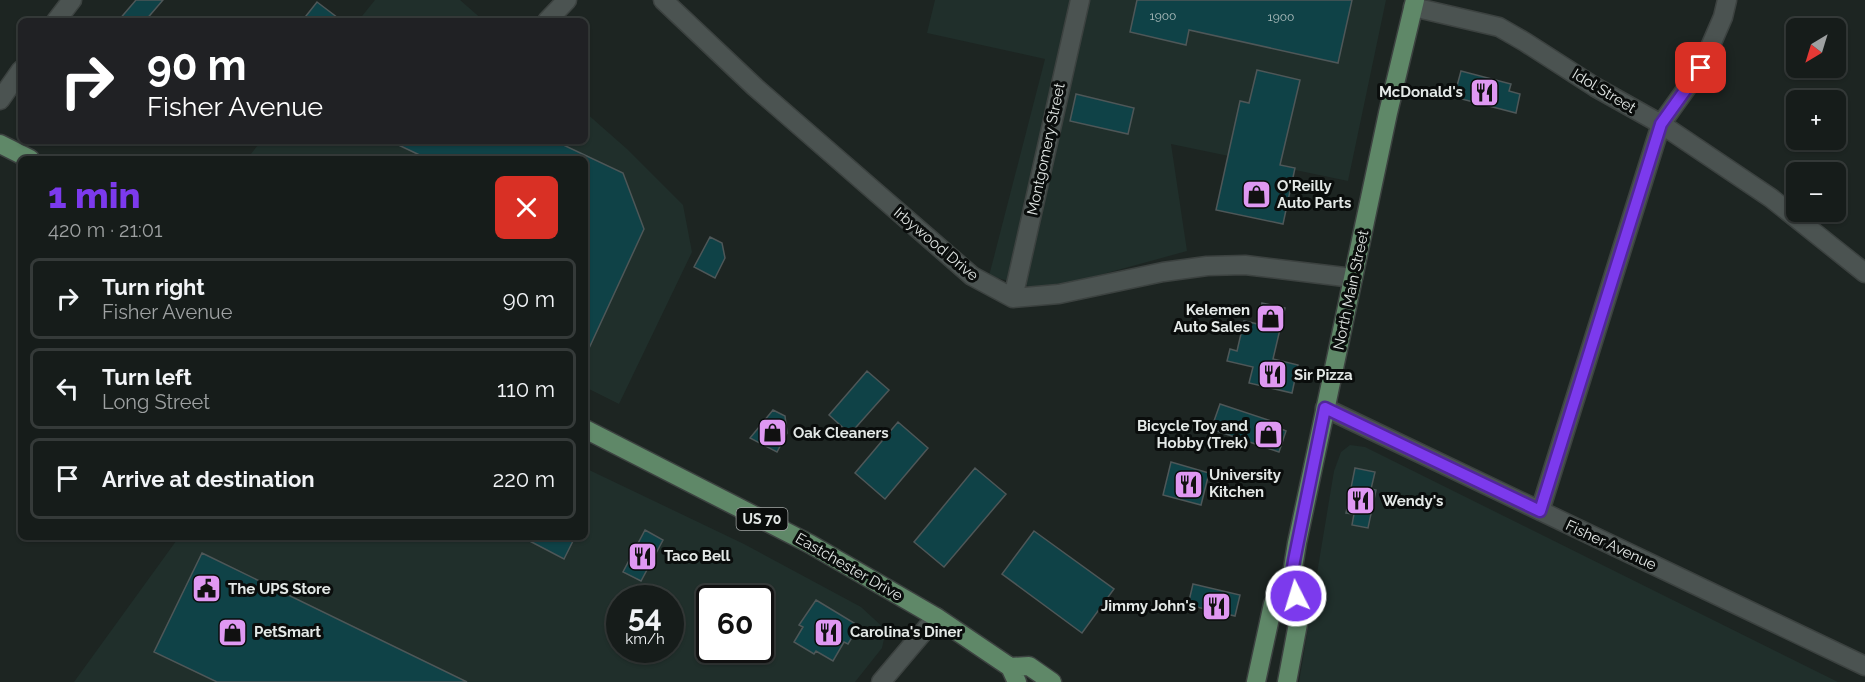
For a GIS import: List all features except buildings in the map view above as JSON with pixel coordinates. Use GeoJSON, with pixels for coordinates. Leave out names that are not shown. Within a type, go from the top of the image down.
{"type":"FeatureCollection","features":[{"type":"Feature","properties":{"kind":"main road","name":"North Main Street"},"geometry":{"type":"LineString","coordinates":[[1287,682],[1300,613],[1291,580],[1297,543],[1414,4]]}},
{"type":"Feature","properties":{"kind":"main road"},"geometry":{"type":"LineString","coordinates":[[0,144],[24,156]]}},
{"type":"Feature","properties":{"kind":"main road","name":"Eastchester Drive"},"geometry":{"type":"LineString","coordinates":[[588,431],[810,544],[936,617],[1014,674],[1029,666],[1052,682]]}},
{"type":"Feature","properties":{"kind":"main road","name":"North Main Street"},"geometry":{"type":"LineString","coordinates":[[1256,682],[1273,604],[1291,580]]}},
{"type":"Feature","properties":{"kind":"street"},"geometry":{"type":"LineString","coordinates":[[58,18],[72,0]]}},
{"type":"Feature","properties":{"kind":"street"},"geometry":{"type":"LineString","coordinates":[[550,18],[567,0]]}},
{"type":"Feature","properties":{"kind":"street","name":"Irbywood Drive"},"geometry":{"type":"LineString","coordinates":[[663,0],[755,87],[972,276],[1012,298]]}},
{"type":"Feature","properties":{"kind":"street","name":"Montgomery Street"},"geometry":{"type":"LineString","coordinates":[[1012,298],[1080,0]]}},
{"type":"Feature","properties":{"kind":"street"},"geometry":{"type":"LineString","coordinates":[[1540,511],[1661,124],[1701,68],[1723,17],[1727,0]]}},
{"type":"Feature","properties":{"kind":"street","name":"Idol Street"},"geometry":{"type":"LineString","coordinates":[[1414,4],[1499,27],[1595,87],[1661,124],[1771,198],[1865,273]]}},
{"type":"Feature","properties":{"kind":"street"},"geometry":{"type":"LineString","coordinates":[[0,100],[18,74]]}},
{"type":"Feature","properties":{"kind":"street"},"geometry":{"type":"LineString","coordinates":[[1012,298],[1059,294],[1163,272],[1207,266],[1245,265],[1353,278]]}},
{"type":"Feature","properties":{"kind":"street","name":"Fisher Avenue"},"geometry":{"type":"LineString","coordinates":[[1325,408],[1865,666]]}},
{"type":"Feature","properties":{"kind":"street"},"geometry":{"type":"LineString","coordinates":[[881,682],[936,617]]}},
{"type":"Feature","properties":{"kind":"shaded area"},"geometry":{"type":"Polygon","coordinates":[[[375,0],[460,0],[481,18],[360,18],[375,0]]]}},
{"type":"Feature","properties":{"kind":"shaded area"},"geometry":{"type":"Polygon","coordinates":[[[935,0],[1386,0],[1348,181],[1171,144],[1187,251],[1045,290],[989,276],[1045,59],[927,33],[935,0]]]}},
{"type":"Feature","properties":{"kind":"shaded area"},"geometry":{"type":"Polygon","coordinates":[[[588,115],[627,149],[683,205],[692,252],[619,404],[588,388],[588,156],[249,156],[259,144],[588,144],[588,115]]]}},
{"type":"Feature","properties":{"kind":"shaded area"},"geometry":{"type":"Polygon","coordinates":[[[1350,445],[1365,447],[1838,682],[1299,682],[1334,471],[1341,452],[1350,445]]]}},
{"type":"Feature","properties":{"kind":"shaded area"},"geometry":{"type":"Polygon","coordinates":[[[588,469],[744,544],[861,607],[886,630],[882,648],[855,682],[74,682],[177,540],[588,540],[588,469]]]}},
{"type":"Feature","properties":{"kind":"place","name":"McDonald's"},"geometry":{"type":"Point","coordinates":[1484,92]}},
{"type":"Feature","properties":{"kind":"place","name":"O'Reilly Auto Parts"},"geometry":{"type":"Point","coordinates":[1256,195]}},
{"type":"Feature","properties":{"kind":"place","name":"Kelemen Auto Sales"},"geometry":{"type":"Point","coordinates":[1271,319]}},
{"type":"Feature","properties":{"kind":"place","name":"Sir Pizza"},"geometry":{"type":"Point","coordinates":[1273,375]}},
{"type":"Feature","properties":{"kind":"place","name":"Oak Cleaners"},"geometry":{"type":"Point","coordinates":[772,433]}},
{"type":"Feature","properties":{"kind":"place","name":"Bicycle Toy and Hobby (Trek)"},"geometry":{"type":"Point","coordinates":[1269,435]}},
{"type":"Feature","properties":{"kind":"place","name":"University Kitchen"},"geometry":{"type":"Point","coordinates":[1188,484]}},
{"type":"Feature","properties":{"kind":"place","name":"Wendy's"},"geometry":{"type":"Point","coordinates":[1361,501]}},
{"type":"Feature","properties":{"kind":"place","name":"Taco Bell"},"geometry":{"type":"Point","coordinates":[643,556]}},
{"type":"Feature","properties":{"kind":"place","name":"The UPS Store"},"geometry":{"type":"Point","coordinates":[207,589]}},
{"type":"Feature","properties":{"kind":"place","name":"Jimmy John's"},"geometry":{"type":"Point","coordinates":[1217,606]}},
{"type":"Feature","properties":{"kind":"place","name":"PetSmart"},"geometry":{"type":"Point","coordinates":[233,632]}},
{"type":"Feature","properties":{"kind":"place","name":"Carolina's Diner"},"geometry":{"type":"Point","coordinates":[829,632]}},
{"type":"Feature","properties":{"kind":"route"},"geometry":{"type":"LineString","coordinates":[[1296,596],[1291,580],[1325,408],[1540,511],[1646,175],[1651,151],[1661,124],[1701,68]]}}]}
